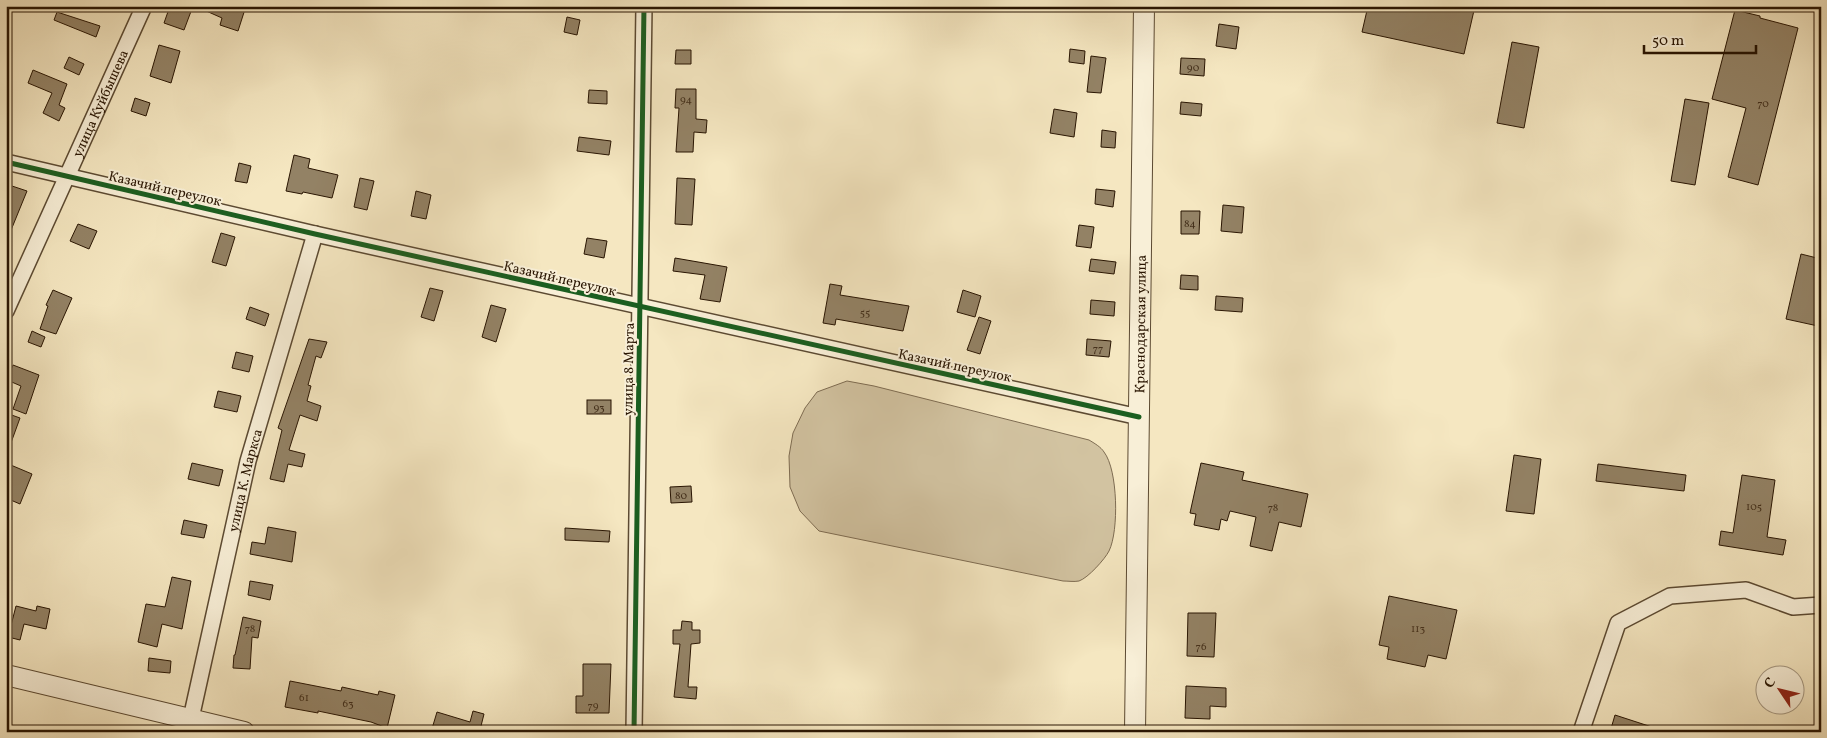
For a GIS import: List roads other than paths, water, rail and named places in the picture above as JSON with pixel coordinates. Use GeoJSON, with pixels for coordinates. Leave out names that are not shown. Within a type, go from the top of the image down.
{"type":"FeatureCollection","features":[{"type":"Feature","properties":{"kind":"street","name":"улица Куйбышева"},"geometry":{"type":"LineString","coordinates":[[6,311],[144,6]]}},
{"type":"Feature","properties":{"kind":"street","name":"улица 8 Марта"},"geometry":{"type":"LineString","coordinates":[[634,732],[644,6]]}},
{"type":"Feature","properties":{"kind":"street","name":"Краснодарская улица"},"geometry":{"type":"LineString","coordinates":[[1134,732],[1144,6]]}},
{"type":"Feature","properties":{"kind":"street","name":"Казачий переулок"},"geometry":{"type":"LineString","coordinates":[[6,162],[315,234],[1139,417]]}},
{"type":"Feature","properties":{"kind":"street","name":"улица К. Маркса"},"geometry":{"type":"LineString","coordinates":[[188,725],[248,461],[315,234]]}},
{"type":"Feature","properties":{"kind":"street"},"geometry":{"type":"LineString","coordinates":[[1581,732],[1618,623],[1670,596],[1746,590],[1792,607],[1821,605]]}},
{"type":"Feature","properties":{"kind":"street"},"geometry":{"type":"LineString","coordinates":[[6,675],[188,725],[244,732]]}}]}
